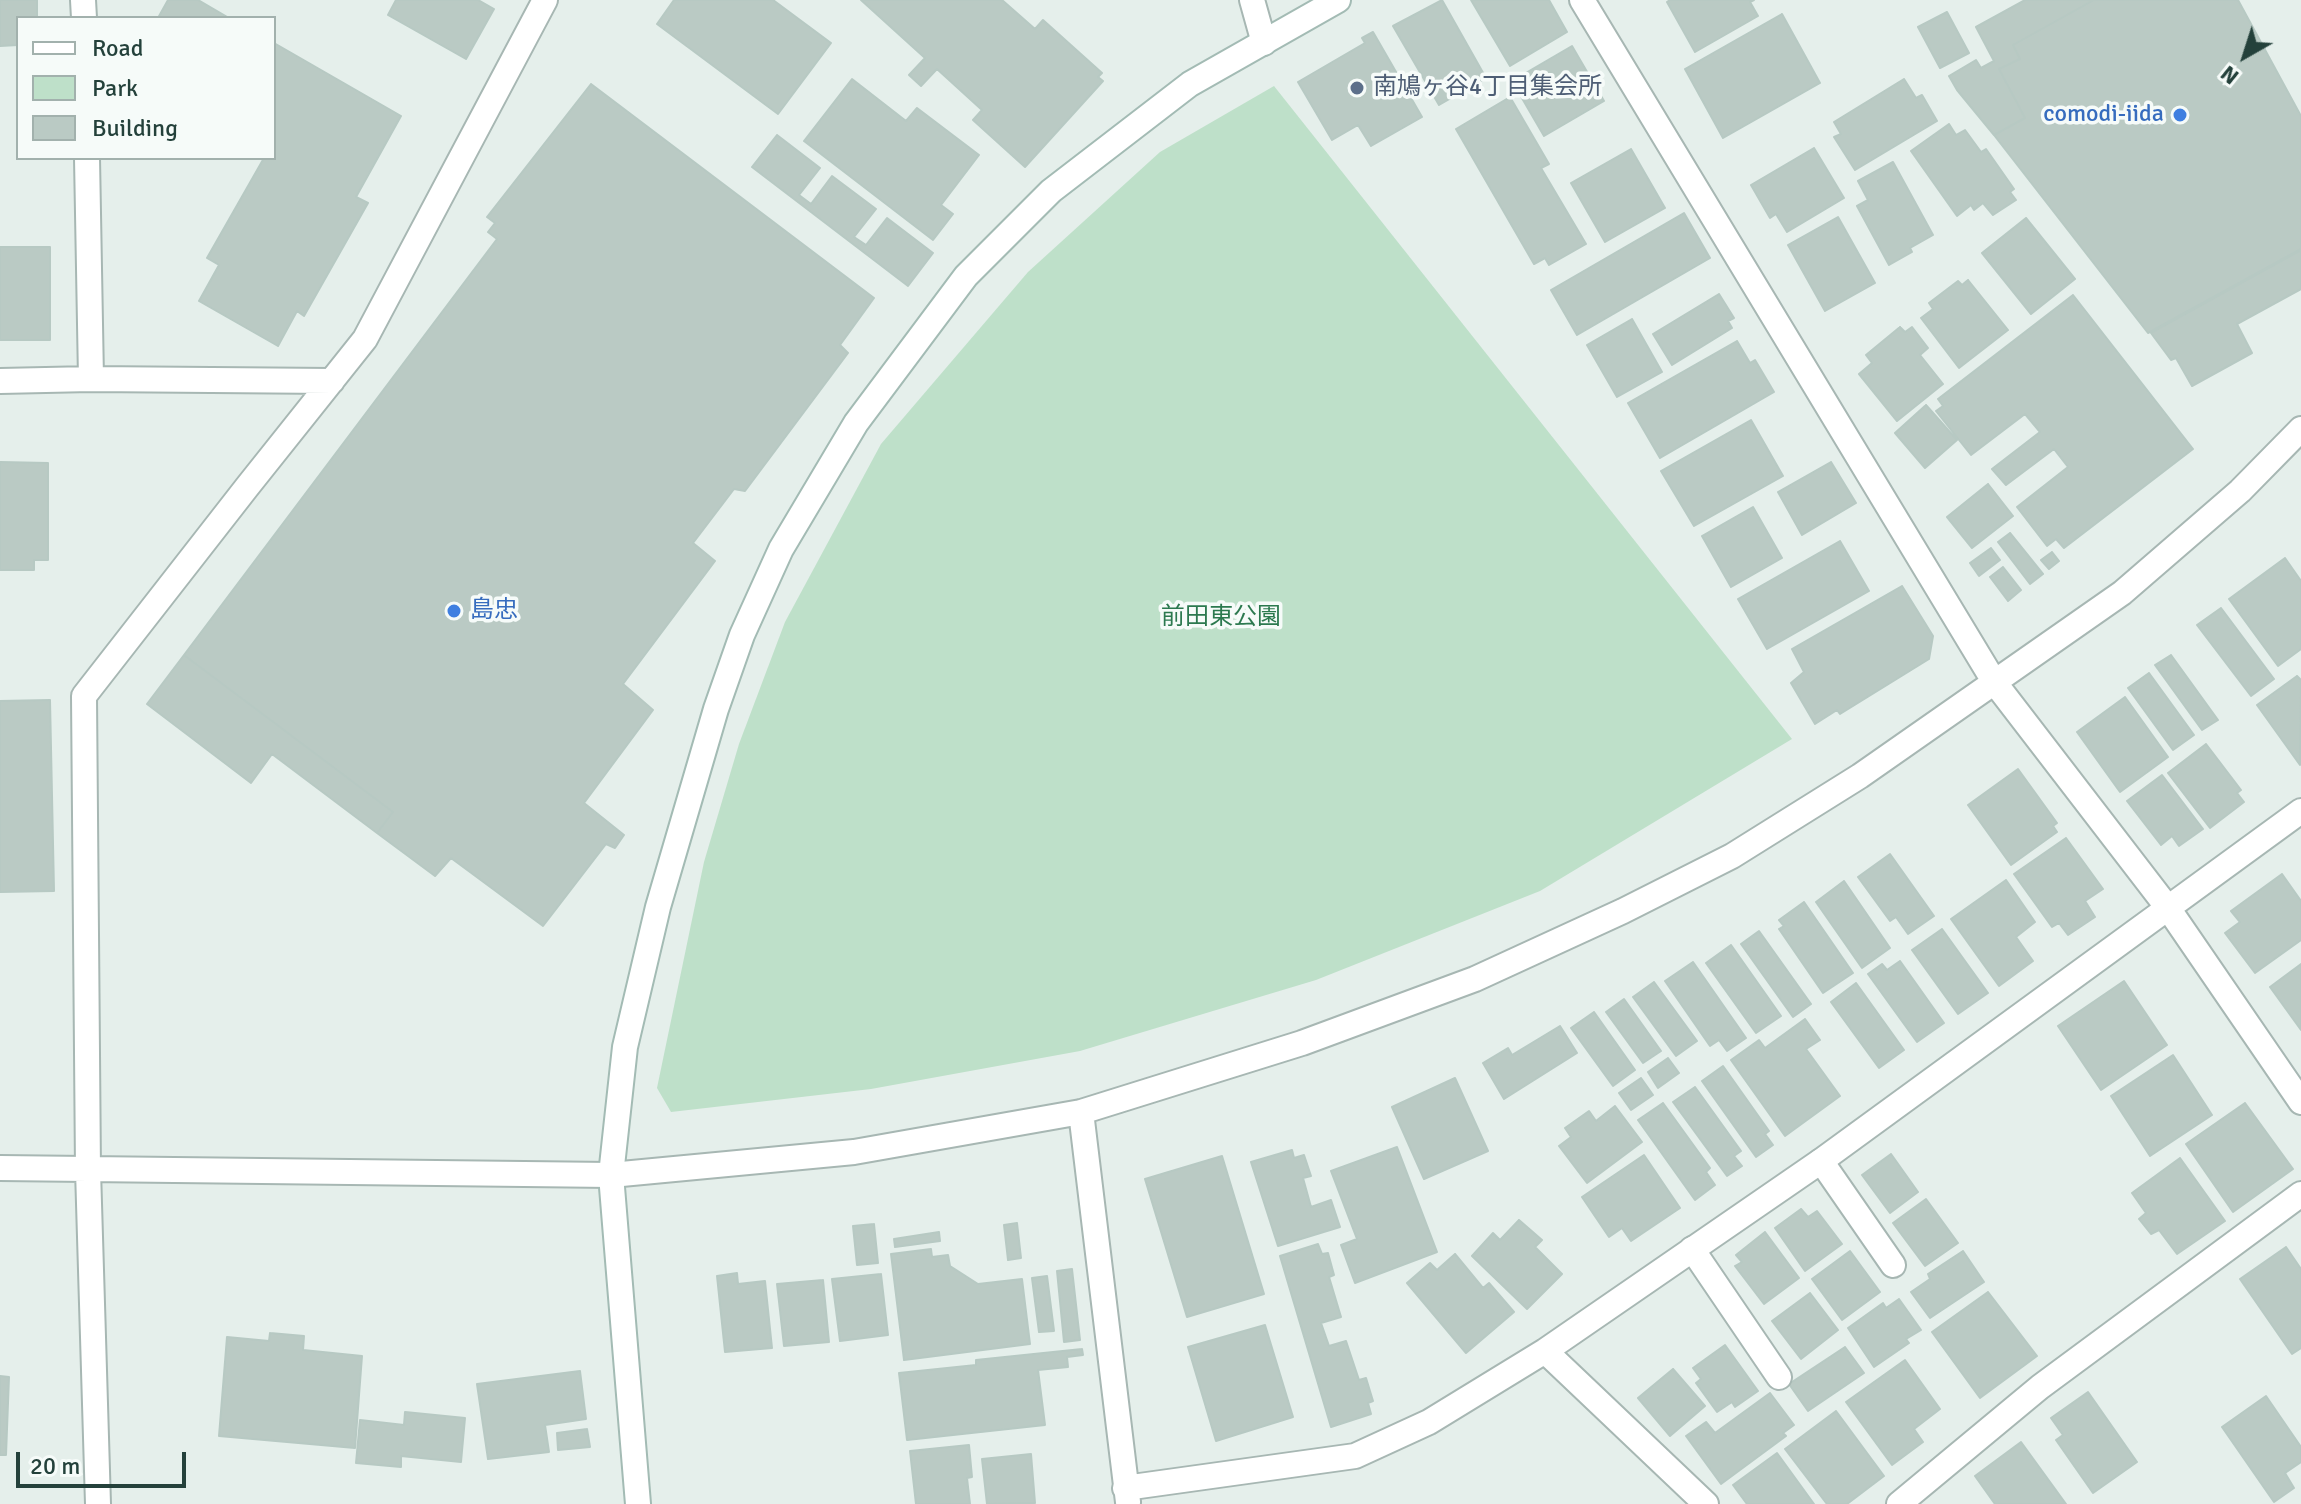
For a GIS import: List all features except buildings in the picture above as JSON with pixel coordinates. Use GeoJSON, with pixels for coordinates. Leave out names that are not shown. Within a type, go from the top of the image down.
{"type":"FeatureCollection","features":[{"type":"Feature","properties":{"kind":"street"},"geometry":{"type":"LineString","coordinates":[[98,1504],[88,1170],[84,696],[365,339],[545,0]]}},
{"type":"Feature","properties":{"kind":"street"},"geometry":{"type":"LineString","coordinates":[[1252,0],[1264,43]]}},
{"type":"Feature","properties":{"kind":"street"},"geometry":{"type":"LineString","coordinates":[[638,1504],[611,1175],[625,1047],[658,907],[716,709],[742,635],[781,549],[856,423],[966,276],[1051,191],[1190,84],[1338,0]]}},
{"type":"Feature","properties":{"kind":"street"},"geometry":{"type":"LineString","coordinates":[[1582,0],[1995,683],[2168,908],[2301,1102]]}},
{"type":"Feature","properties":{"kind":"street"},"geometry":{"type":"LineString","coordinates":[[87,160],[91,379]]}},
{"type":"Feature","properties":{"kind":"street"},"geometry":{"type":"LineString","coordinates":[[0,381],[332,381]]}},
{"type":"Feature","properties":{"kind":"street"},"geometry":{"type":"LineString","coordinates":[[0,1168],[611,1175],[854,1152],[1081,1112],[1302,1043],[1475,979],[1623,911],[1732,856],[1860,776],[2122,593],[2240,491],[2301,429]]}},
{"type":"Feature","properties":{"kind":"street"},"geometry":{"type":"LineString","coordinates":[[1081,1112],[1127,1496],[1355,1456],[1429,1422],[1545,1351],[1821,1161],[2301,811]]}},
{"type":"Feature","properties":{"kind":"street"},"geometry":{"type":"LineString","coordinates":[[1821,1161],[1893,1265]]}},
{"type":"Feature","properties":{"kind":"street"},"geometry":{"type":"LineString","coordinates":[[1899,1504],[2040,1387],[2301,1194]]}},
{"type":"Feature","properties":{"kind":"street"},"geometry":{"type":"LineString","coordinates":[[1692,1249],[1779,1377]]}},
{"type":"Feature","properties":{"kind":"street"},"geometry":{"type":"LineString","coordinates":[[1545,1351],[1706,1504]]}},
{"type":"Feature","properties":{"kind":"green space","name":"前田東公園"},"geometry":{"type":"Polygon","coordinates":[[[1274,86],[1792,739],[1540,891],[1316,980],[1080,1051],[871,1089],[671,1112],[657,1088],[704,862],[739,744],[785,622],[881,444],[1028,272],[1160,152],[1274,86]]]}},
{"type":"Feature","properties":{"kind":"place","name":"南鳩ヶ谷4丁目集会所"},"geometry":{"type":"Point","coordinates":[1357,88]}},
{"type":"Feature","properties":{"kind":"place","name":"comodi-iida"},"geometry":{"type":"Point","coordinates":[2180,115]}},
{"type":"Feature","properties":{"kind":"place","name":"島忠"},"geometry":{"type":"Point","coordinates":[454,611]}}]}
